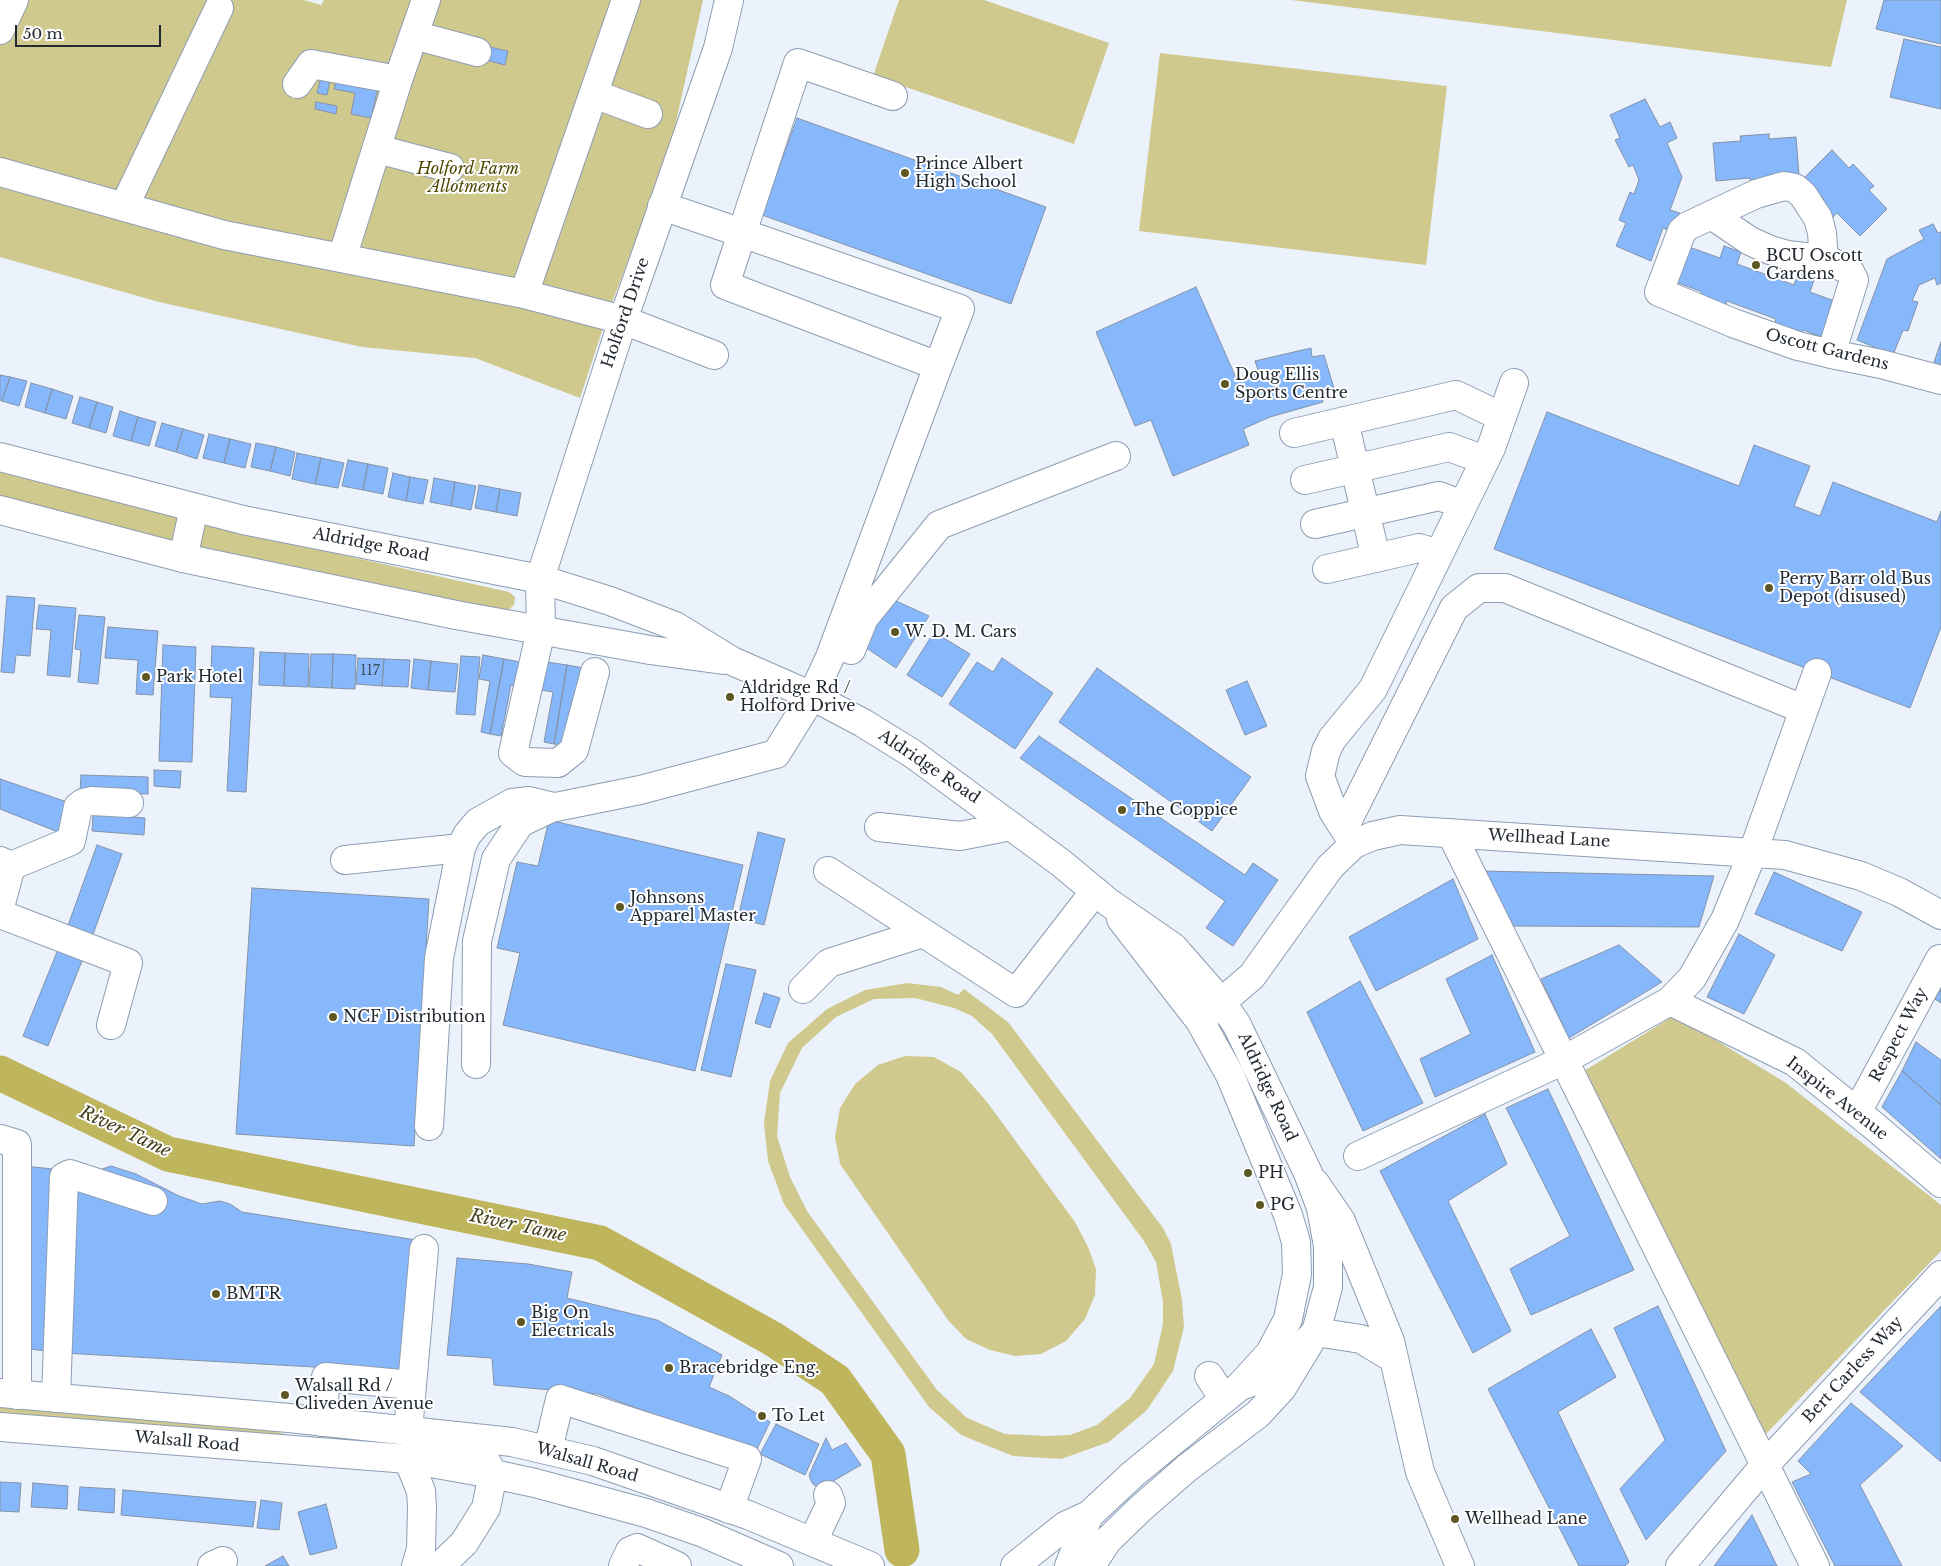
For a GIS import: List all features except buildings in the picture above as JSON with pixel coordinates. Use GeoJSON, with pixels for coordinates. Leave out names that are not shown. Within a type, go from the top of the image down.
{"type":"FeatureCollection","features":[{"type":"Feature","properties":{"kind":"main road"},"geometry":{"type":"LineString","coordinates":[[0,30],[14,0]]}},
{"type":"Feature","properties":{"kind":"main road"},"geometry":{"type":"LineString","coordinates":[[342,258],[398,80],[426,0]]}},
{"type":"Feature","properties":{"kind":"main road"},"geometry":{"type":"LineString","coordinates":[[524,294],[626,0]]}},
{"type":"Feature","properties":{"kind":"main road","name":"Holford Drive"},"geometry":{"type":"LineString","coordinates":[[595,672],[574,750],[558,763],[524,762],[513,753],[540,630],[540,579],[622,320],[718,48],[729,0]]}},
{"type":"Feature","properties":{"kind":"main road"},"geometry":{"type":"LineString","coordinates":[[124,207],[219,8]]}},
{"type":"Feature","properties":{"kind":"main road"},"geometry":{"type":"LineString","coordinates":[[414,35],[477,52]]}},
{"type":"Feature","properties":{"kind":"main road"},"geometry":{"type":"LineString","coordinates":[[893,96],[798,63],[725,285],[938,366]]}},
{"type":"Feature","properties":{"kind":"main road"},"geometry":{"type":"LineString","coordinates":[[298,84],[311,64],[398,80]]}},
{"type":"Feature","properties":{"kind":"main road"},"geometry":{"type":"LineString","coordinates":[[594,94],[648,114]]}},
{"type":"Feature","properties":{"kind":"main road"},"geometry":{"type":"LineString","coordinates":[[377,149],[450,168]]}},
{"type":"Feature","properties":{"kind":"main road"},"geometry":{"type":"LineString","coordinates":[[0,172],[224,235],[524,294],[622,320],[714,355]]}},
{"type":"Feature","properties":{"kind":"main road"},"geometry":{"type":"LineString","coordinates":[[1713,216],[1770,189],[1784,186],[1795,188],[1803,195],[1818,218],[1822,233],[1824,259]]}},
{"type":"Feature","properties":{"kind":"main road"},"geometry":{"type":"LineString","coordinates":[[662,206],[960,309],[830,657],[820,701]]}},
{"type":"Feature","properties":{"kind":"main road"},"geometry":{"type":"LineString","coordinates":[[1713,216],[1750,241],[1770,250],[1788,255],[1824,259],[1849,270],[1854,280],[1831,354]]}},
{"type":"Feature","properties":{"kind":"main road","name":"Oscott Gardens"},"geometry":{"type":"LineString","coordinates":[[1713,216],[1688,226],[1682,231],[1659,292],[1757,332],[1831,354],[1881,364],[1941,380]]}},
{"type":"Feature","properties":{"kind":"main road"},"geometry":{"type":"LineString","coordinates":[[1349,836],[1333,811],[1320,776],[1326,751],[1332,739],[1373,689],[1485,460],[1514,383]]}},
{"type":"Feature","properties":{"kind":"main road"},"geometry":{"type":"LineString","coordinates":[[1294,433],[1456,396],[1502,417]]}},
{"type":"Feature","properties":{"kind":"main road"},"geometry":{"type":"LineString","coordinates":[[1344,421],[1376,558]]}},
{"type":"Feature","properties":{"kind":"main road"},"geometry":{"type":"LineString","coordinates":[[1305,480],[1355,467],[1449,447],[1485,460]]}},
{"type":"Feature","properties":{"kind":"main road"},"geometry":{"type":"LineString","coordinates":[[476,1064],[477,941],[496,859],[520,823],[556,808],[640,790],[776,754],[820,701],[864,618],[939,525],[1116,456],[1075,473]]}},
{"type":"Feature","properties":{"kind":"main road","name":"Aldridge Road"},"geometry":{"type":"LineString","coordinates":[[0,458],[243,520],[540,579],[610,601],[675,626],[732,661],[863,723],[913,754],[1011,826],[1101,897],[1173,947],[1222,1003],[1237,1025],[1308,1173]]}},
{"type":"Feature","properties":{"kind":"main road"},"geometry":{"type":"LineString","coordinates":[[1315,524],[1439,496],[1463,505]]}},
{"type":"Feature","properties":{"kind":"main road"},"geometry":{"type":"LineString","coordinates":[[183,558],[194,508]]}},
{"type":"Feature","properties":{"kind":"main road","name":"Aldridge Road"},"geometry":{"type":"LineString","coordinates":[[0,510],[183,558],[456,615],[650,650],[732,661]]}},
{"type":"Feature","properties":{"kind":"main road"},"geometry":{"type":"LineString","coordinates":[[1327,569],[1419,548],[1439,554]]}},
{"type":"Feature","properties":{"kind":"main road"},"geometry":{"type":"LineString","coordinates":[[1349,836],[1361,798],[1454,608],[1480,588],[1505,588],[1803,709]]}},
{"type":"Feature","properties":{"kind":"main road"},"geometry":{"type":"LineString","coordinates":[[1358,1156],[1564,1060],[1670,1001],[1692,978],[1725,920],[1752,852],[1817,673]]}},
{"type":"Feature","properties":{"kind":"main road"},"geometry":{"type":"LineString","coordinates":[[429,1126],[440,958],[457,878],[461,848],[467,835],[478,822],[512,803],[529,800],[556,808]]}},
{"type":"Feature","properties":{"kind":"main road"},"geometry":{"type":"LineString","coordinates":[[0,907],[6,863],[71,841],[78,807],[83,803],[91,801],[129,803]]}},
{"type":"Feature","properties":{"kind":"main road"},"geometry":{"type":"LineString","coordinates":[[880,827],[960,836],[1011,826]]}},
{"type":"Feature","properties":{"kind":"main road","name":"Wellhead Lane"},"geometry":{"type":"LineString","coordinates":[[1222,1003],[1252,976],[1330,867],[1349,836],[1373,836],[1400,830],[1785,855],[1852,874],[1899,892],[1941,915]]}},
{"type":"Feature","properties":{"kind":"main road"},"geometry":{"type":"LineString","coordinates":[[1452,833],[1815,1566]]}},
{"type":"Feature","properties":{"kind":"main road"},"geometry":{"type":"LineString","coordinates":[[345,860],[461,848]]}},
{"type":"Feature","properties":{"kind":"main road"},"geometry":{"type":"LineString","coordinates":[[828,871],[1016,993],[1101,897]]}},
{"type":"Feature","properties":{"kind":"main road","name":"Aldridge Road"},"geometry":{"type":"LineString","coordinates":[[1101,897],[1200,1021],[1230,1075],[1288,1215],[1296,1242],[1297,1274],[1288,1319],[1270,1353],[1232,1392]]}},
{"type":"Feature","properties":{"kind":"main road"},"geometry":{"type":"LineString","coordinates":[[0,914],[128,963],[111,1025]]}},
{"type":"Feature","properties":{"kind":"main road"},"geometry":{"type":"LineString","coordinates":[[803,990],[829,963],[923,933]]}},
{"type":"Feature","properties":{"kind":"main road","name":"Respect Way"},"geometry":{"type":"LineString","coordinates":[[1857,1112],[1940,959]]}},
{"type":"Feature","properties":{"kind":"main road","name":"Inspire Avenue"},"geometry":{"type":"LineString","coordinates":[[1670,1001],[1795,1062],[1941,1183]]}},
{"type":"Feature","properties":{"kind":"main road"},"geometry":{"type":"LineString","coordinates":[[1200,1021],[1222,1003]]}},
{"type":"Feature","properties":{"kind":"main road"},"geometry":{"type":"LineString","coordinates":[[0,1139],[17,1144],[8,1394]]}},
{"type":"Feature","properties":{"kind":"main road"},"geometry":{"type":"LineString","coordinates":[[1091,1566],[1107,1541],[1140,1510],[1187,1468],[1258,1414],[1282,1388],[1316,1332],[1328,1287],[1328,1246],[1320,1208],[1308,1173]]}},
{"type":"Feature","properties":{"kind":"main road"},"geometry":{"type":"LineString","coordinates":[[1308,1173],[1341,1221],[1390,1341],[1391,1357],[1420,1472],[1460,1566]]}},
{"type":"Feature","properties":{"kind":"main road"},"geometry":{"type":"LineString","coordinates":[[56,1398],[64,1177],[70,1174],[153,1201]]}},
{"type":"Feature","properties":{"kind":"main road"},"geometry":{"type":"LineString","coordinates":[[408,1431],[424,1249]]}},
{"type":"Feature","properties":{"kind":"main road","name":"Bert Carless Way"},"geometry":{"type":"LineString","coordinates":[[1680,1566],[1765,1465],[1941,1275]]}},
{"type":"Feature","properties":{"kind":"main road"},"geometry":{"type":"LineString","coordinates":[[1316,1332],[1361,1339],[1391,1357]]}},
{"type":"Feature","properties":{"kind":"main road"},"geometry":{"type":"LineString","coordinates":[[1015,1566],[1065,1526],[1089,1515],[1133,1474],[1232,1392],[1275,1374],[1316,1332]]}},
{"type":"Feature","properties":{"kind":"main road"},"geometry":{"type":"LineString","coordinates":[[1209,1376],[1232,1392]]}},
{"type":"Feature","properties":{"kind":"main road"},"geometry":{"type":"LineString","coordinates":[[322,1422],[326,1377],[412,1385]]}},
{"type":"Feature","properties":{"kind":"main road","name":"Walsall Road"},"geometry":{"type":"LineString","coordinates":[[8,1394],[290,1418],[512,1442],[593,1461],[729,1509],[813,1541],[870,1566]]}},
{"type":"Feature","properties":{"kind":"main road"},"geometry":{"type":"LineString","coordinates":[[548,1450],[560,1399],[747,1459],[729,1509]]}},
{"type":"Feature","properties":{"kind":"main road","name":"Walsall Road"},"geometry":{"type":"LineString","coordinates":[[290,1418],[482,1454],[493,1474]]}},
{"type":"Feature","properties":{"kind":"main road","name":"Walsall Road"},"geometry":{"type":"LineString","coordinates":[[0,1427],[408,1459],[493,1474],[535,1483],[646,1513],[701,1532],[779,1566]]}},
{"type":"Feature","properties":{"kind":"main road"},"geometry":{"type":"LineString","coordinates":[[408,1459],[420,1491],[423,1522],[421,1549],[416,1566]]}},
{"type":"Feature","properties":{"kind":"main road"},"geometry":{"type":"LineString","coordinates":[[440,1566],[464,1543],[486,1508],[493,1474]]}},
{"type":"Feature","properties":{"kind":"main road"},"geometry":{"type":"LineString","coordinates":[[813,1541],[831,1503],[828,1495]]}},
{"type":"Feature","properties":{"kind":"main road"},"geometry":{"type":"LineString","coordinates":[[1069,1566],[1089,1515]]}},
{"type":"Feature","properties":{"kind":"main road"},"geometry":{"type":"LineString","coordinates":[[423,1522],[464,1543]]}},
{"type":"Feature","properties":{"kind":"main road"},"geometry":{"type":"LineString","coordinates":[[623,1566],[630,1551],[637,1548],[677,1566]]}},
{"type":"Feature","properties":{"kind":"green space","name":"Holford Farm Allotments"},"geometry":{"type":"Polygon","coordinates":[[[0,0],[304,0],[321,5],[324,0],[703,0],[670,149],[607,316],[580,398],[475,358],[362,347],[159,302],[0,257],[0,0]]]}},
{"type":"Feature","properties":{"kind":"green space"},"geometry":{"type":"Polygon","coordinates":[[[899,0],[984,0],[1109,43],[1074,144],[873,76],[899,0]]]}},
{"type":"Feature","properties":{"kind":"green space"},"geometry":{"type":"Polygon","coordinates":[[[1291,0],[1847,0],[1831,67],[1291,0]]]}},
{"type":"Feature","properties":{"kind":"green space"},"geometry":{"type":"Polygon","coordinates":[[[1160,53],[1447,86],[1426,265],[1139,231],[1160,53]]]}},
{"type":"Feature","properties":{"kind":"green space"},"geometry":{"type":"Polygon","coordinates":[[[0,469],[180,518],[174,543],[0,502],[0,469]]]}},
{"type":"Feature","properties":{"kind":"green space"},"geometry":{"type":"Polygon","coordinates":[[[203,524],[509,592],[515,597],[514,605],[508,610],[477,606],[198,547],[203,524]]]}},
{"type":"Feature","properties":{"kind":"green space"},"geometry":{"type":"Polygon","coordinates":[[[907,983],[941,987],[958,995],[964,989],[1008,1022],[1163,1228],[1171,1244],[1182,1300],[1184,1327],[1173,1371],[1147,1410],[1109,1442],[1061,1459],[1013,1456],[961,1435],[929,1407],[784,1204],[768,1161],[764,1123],[770,1081],[788,1043],[827,1009],[865,990],[907,983]],[[915,998],[874,999],[836,1017],[802,1048],[780,1093],[777,1136],[790,1177],[807,1211],[937,1390],[967,1418],[1005,1434],[1070,1435],[1097,1425],[1130,1398],[1154,1364],[1163,1324],[1163,1302],[1156,1262],[1144,1241],[992,1034],[972,1016],[954,1008],[915,998]]]}},
{"type":"Feature","properties":{"kind":"green space"},"geometry":{"type":"Polygon","coordinates":[[[1675,1015],[1786,1083],[1941,1205],[1941,1251],[1766,1434],[1584,1071],[1675,1015]]]}},
{"type":"Feature","properties":{"kind":"green space"},"geometry":{"type":"Polygon","coordinates":[[[905,1056],[934,1057],[961,1072],[987,1102],[1075,1222],[1088,1247],[1096,1269],[1095,1295],[1085,1319],[1066,1341],[1041,1354],[1015,1356],[990,1350],[966,1339],[948,1320],[840,1164],[835,1137],[840,1108],[855,1084],[878,1065],[905,1056]]]}},
{"type":"Feature","properties":{"kind":"green space"},"geometry":{"type":"Polygon","coordinates":[[[0,1404],[261,1427],[301,1439],[0,1418],[0,1404]]]}},
{"type":"Feature","properties":{"kind":"waterway","name":"River Tame"},"geometry":{"type":"LineString","coordinates":[[0,1073],[168,1154],[600,1243],[773,1339],[835,1380],[888,1454],[902,1550]]}},
{"type":"Feature","properties":{"kind":"place","name":"Prince Albert High School"},"geometry":{"type":"Point","coordinates":[905,173]}},
{"type":"Feature","properties":{"kind":"place","name":"BCU Oscott Gardens"},"geometry":{"type":"Point","coordinates":[1756,265]}},
{"type":"Feature","properties":{"kind":"place","name":"Doug Ellis Sports Centre"},"geometry":{"type":"Point","coordinates":[1225,384]}},
{"type":"Feature","properties":{"kind":"place","name":"Perry Barr old Bus Depot (disused)"},"geometry":{"type":"Point","coordinates":[1769,588]}},
{"type":"Feature","properties":{"kind":"place","name":"W. D. M. Cars"},"geometry":{"type":"Point","coordinates":[895,632]}},
{"type":"Feature","properties":{"kind":"place","name":"Park Hotel"},"geometry":{"type":"Point","coordinates":[146,677]}},
{"type":"Feature","properties":{"kind":"place","name":"Aldridge Rd / Holford Drive"},"geometry":{"type":"Point","coordinates":[730,697]}},
{"type":"Feature","properties":{"kind":"place","name":"The Coppice"},"geometry":{"type":"Point","coordinates":[1122,810]}},
{"type":"Feature","properties":{"kind":"place","name":"Johnsons Apparel Master"},"geometry":{"type":"Point","coordinates":[620,907]}},
{"type":"Feature","properties":{"kind":"place","name":"NCF Distribution"},"geometry":{"type":"Point","coordinates":[333,1017]}},
{"type":"Feature","properties":{"kind":"place","name":"PH"},"geometry":{"type":"Point","coordinates":[1248,1173]}},
{"type":"Feature","properties":{"kind":"place","name":"PG"},"geometry":{"type":"Point","coordinates":[1260,1205]}},
{"type":"Feature","properties":{"kind":"place","name":"BMTR"},"geometry":{"type":"Point","coordinates":[216,1294]}},
{"type":"Feature","properties":{"kind":"place","name":"Big On Electricals"},"geometry":{"type":"Point","coordinates":[521,1322]}},
{"type":"Feature","properties":{"kind":"place","name":"Bracebridge Eng."},"geometry":{"type":"Point","coordinates":[669,1368]}},
{"type":"Feature","properties":{"kind":"place","name":"Walsall Rd / Cliveden Avenue"},"geometry":{"type":"Point","coordinates":[285,1395]}},
{"type":"Feature","properties":{"kind":"place","name":"To Let"},"geometry":{"type":"Point","coordinates":[762,1416]}},
{"type":"Feature","properties":{"kind":"place","name":"Wellhead Lane"},"geometry":{"type":"Point","coordinates":[1455,1519]}}]}
